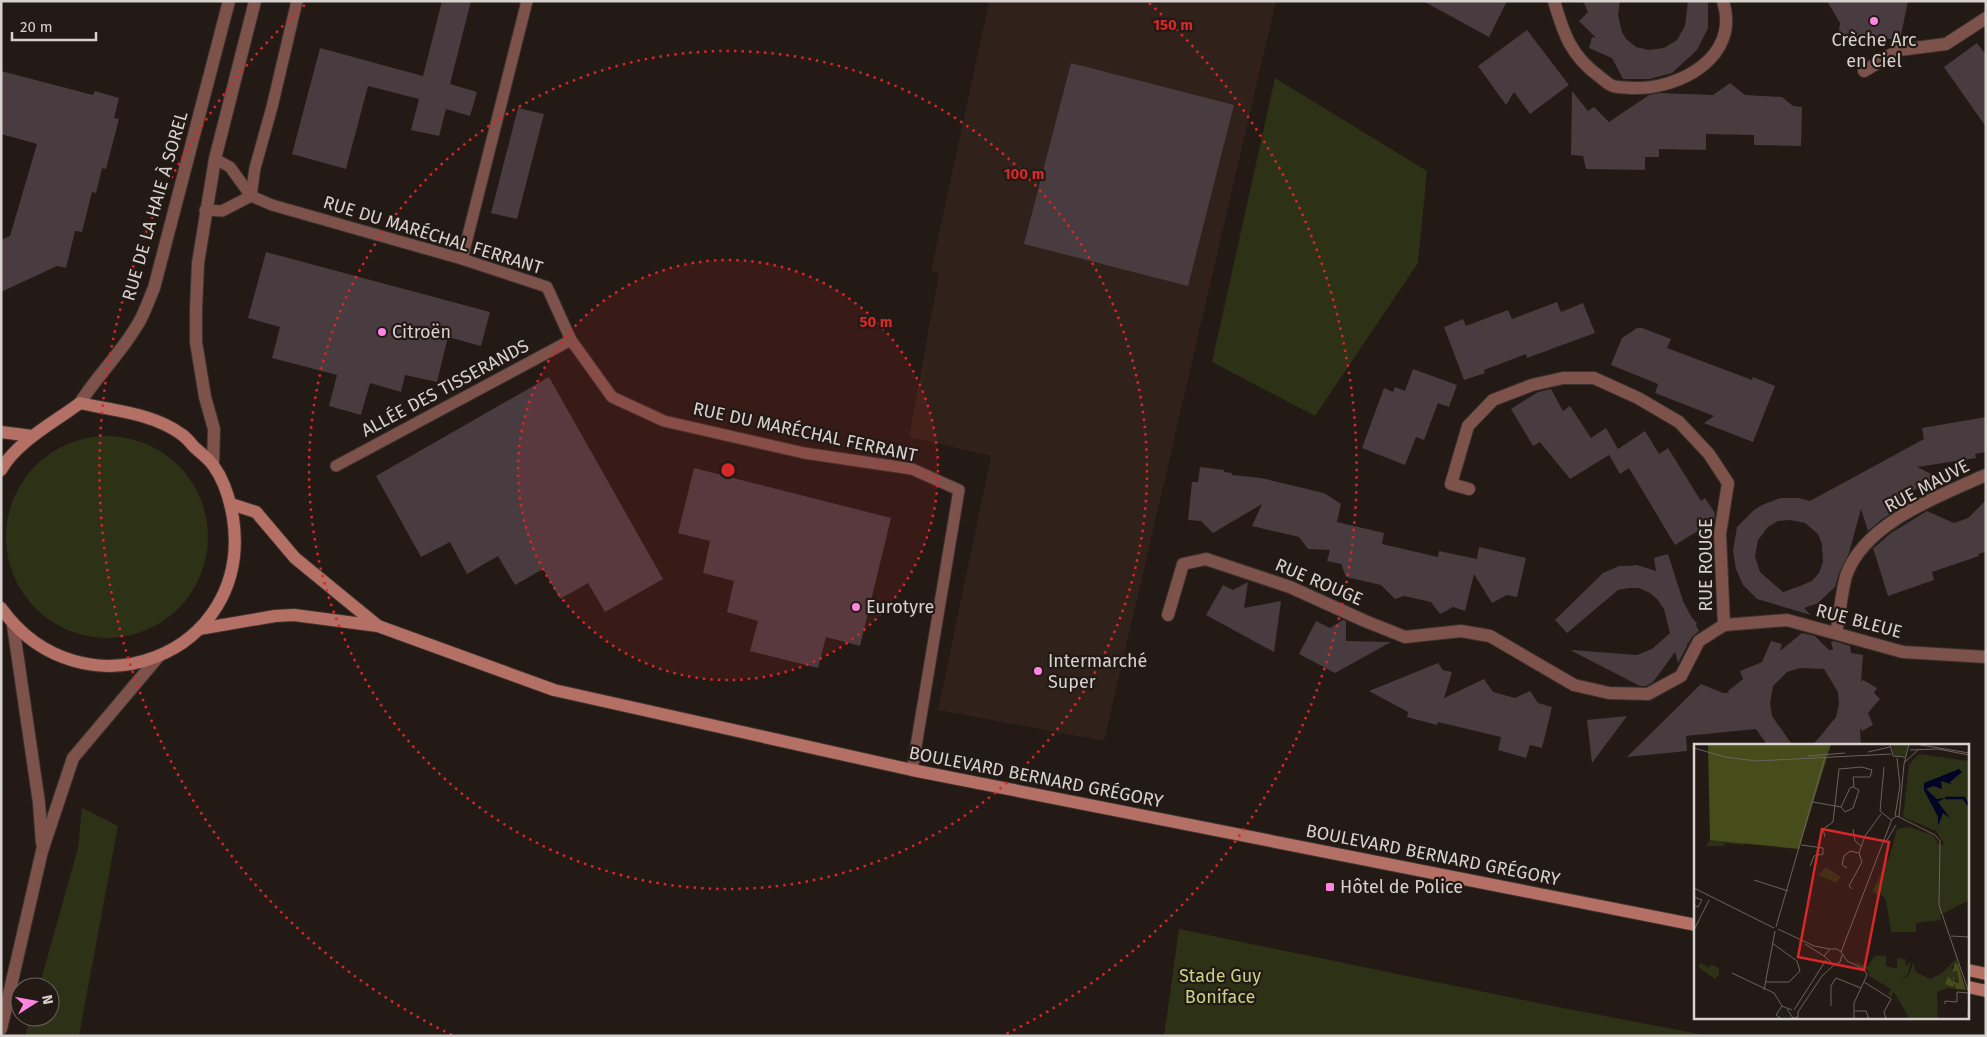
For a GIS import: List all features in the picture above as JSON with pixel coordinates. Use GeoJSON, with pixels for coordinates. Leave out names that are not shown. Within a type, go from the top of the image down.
{"type":"FeatureCollection","features":[{"type":"Feature","properties":{"kind":"street","name":"RUE DE LA HAIE À SOREL"},"geometry":{"type":"LineString","coordinates":[[80,403],[96,378],[116,356],[137,326],[154,288],[229,1]]}},
{"type":"Feature","properties":{"kind":"street"},"geometry":{"type":"LineString","coordinates":[[213,465],[214,429],[205,397],[196,342],[198,263],[205,210],[215,159],[255,1]]}},
{"type":"Feature","properties":{"kind":"street"},"geometry":{"type":"LineString","coordinates":[[1554,1],[1565,37],[1585,66],[1612,86],[1647,88],[1675,82],[1698,71],[1718,51],[1726,30],[1723,1]]}},
{"type":"Feature","properties":{"kind":"street"},"geometry":{"type":"LineString","coordinates":[[1864,71],[1899,50],[1946,44],[1986,18]]}},
{"type":"Feature","properties":{"kind":"street","name":"RUE ROUGE"},"geometry":{"type":"LineString","coordinates":[[1168,615],[1183,564],[1206,559],[1290,586],[1365,621],[1405,637],[1461,631],[1490,636],[1574,685],[1609,693],[1648,694],[1681,676],[1699,641],[1724,624],[1720,534],[1728,484],[1710,454],[1679,422],[1638,398],[1594,378],[1563,378],[1532,386],[1493,400],[1468,426],[1451,484],[1469,489]]}},
{"type":"Feature","properties":{"kind":"street"},"geometry":{"type":"LineString","coordinates":[[1,470],[5,463],[32,436],[54,423],[80,403],[149,417],[181,434],[213,465],[231,504],[236,537],[232,571],[220,602],[199,629],[180,645],[159,656],[121,667],[81,664],[44,650],[13,625],[1,608]]}},
{"type":"Feature","properties":{"kind":"street"},"geometry":{"type":"LineString","coordinates":[[1,432],[32,436]]}},
{"type":"Feature","properties":{"kind":"street","name":"RUE MAUVE"},"geometry":{"type":"LineString","coordinates":[[1836,633],[1846,576],[1858,553],[1898,517],[1986,475]]}},
{"type":"Feature","properties":{"kind":"street","name":"BOULEVARD BERNARD GRÉGORY"},"geometry":{"type":"LineString","coordinates":[[231,504],[256,512],[295,558],[378,626]]}},
{"type":"Feature","properties":{"kind":"street","name":"BOULEVARD BERNARD GRÉGORY"},"geometry":{"type":"LineString","coordinates":[[199,629],[275,616],[294,615],[378,626],[554,690],[912,770],[1694,925]]}},
{"type":"Feature","properties":{"kind":"street","name":"RUE BLEUE"},"geometry":{"type":"LineString","coordinates":[[1724,624],[1787,620],[1903,652],[1986,657]]}},
{"type":"Feature","properties":{"kind":"street"},"geometry":{"type":"LineString","coordinates":[[13,625],[39,803],[42,851]]}},
{"type":"Feature","properties":{"kind":"street"},"geometry":{"type":"LineString","coordinates":[[1,1029],[42,851],[73,758],[159,656]]}},
{"type":"Feature","properties":{"kind":"street"},"geometry":{"type":"LineString","coordinates":[[1970,970],[1986,974]]}},
{"type":"Feature","properties":{"kind":"street"},"geometry":{"type":"LineString","coordinates":[[1970,987],[1986,991]]}},
{"type":"Feature","properties":{"kind":"lane"},"geometry":{"type":"LineString","coordinates":[[251,196],[255,168],[272,107],[297,1]]}},
{"type":"Feature","properties":{"kind":"lane"},"geometry":{"type":"LineString","coordinates":[[462,259],[527,1]]}},
{"type":"Feature","properties":{"kind":"lane"},"geometry":{"type":"LineString","coordinates":[[215,159],[230,167],[251,196]]}},
{"type":"Feature","properties":{"kind":"lane"},"geometry":{"type":"LineString","coordinates":[[205,210],[222,211],[251,196]]}},
{"type":"Feature","properties":{"kind":"lane","name":"RUE DU MARÉCHAL FERRANT"},"geometry":{"type":"LineString","coordinates":[[251,196],[272,205],[462,259],[546,287],[571,340],[612,397],[664,421],[804,453],[912,469],[959,490],[912,770]]}},
{"type":"Feature","properties":{"kind":"lane","name":"ALLÉE DES TISSERANDS"},"geometry":{"type":"LineString","coordinates":[[336,466],[571,340]]}},
{"type":"Feature","properties":{"kind":"shaded area"},"geometry":{"type":"Polygon","coordinates":[[[989,1],[1276,1],[1104,741],[938,710],[991,456],[909,437],[939,273],[931,271],[989,1]]]}},
{"type":"Feature","properties":{"kind":"green space"},"geometry":{"type":"Polygon","coordinates":[[[1275,78],[1427,171],[1418,263],[1315,416],[1212,362],[1275,78]]]}},
{"type":"Feature","properties":{"kind":"green space"},"geometry":{"type":"Polygon","coordinates":[[[107,436],[127,438],[154,448],[171,459],[185,473],[200,499],[206,517],[208,537],[206,557],[196,584],[185,601],[171,615],[145,630],[127,636],[107,638],[87,636],[60,626],[43,615],[29,601],[14,575],[8,557],[6,537],[8,517],[18,490],[29,473],[43,459],[69,444],[87,438],[107,436]]]}},
{"type":"Feature","properties":{"kind":"green space"},"geometry":{"type":"Polygon","coordinates":[[[82,808],[118,826],[79,1036],[25,1036],[27,1027],[60,1027],[60,977],[42,977],[78,848],[82,808]]]}},
{"type":"Feature","properties":{"kind":"green space","name":"Stade Guy Boniface"},"geometry":{"type":"Polygon","coordinates":[[[1179,929],[1558,1007],[1710,1036],[1164,1036],[1179,929]]]}},
{"type":"Feature","properties":{"kind":"building"},"geometry":{"type":"Polygon","coordinates":[[[442,1],[471,1],[450,84],[477,92],[470,116],[446,109],[439,136],[411,130],[419,99],[368,86],[346,169],[292,154],[320,48],[423,76],[442,1]]]}},
{"type":"Feature","properties":{"kind":"building"},"geometry":{"type":"Polygon","coordinates":[[[1423,1],[1507,1],[1489,37],[1423,1]]]}},
{"type":"Feature","properties":{"kind":"building"},"geometry":{"type":"Polygon","coordinates":[[[1583,1],[1620,1],[1618,15],[1622,32],[1626,39],[1636,47],[1649,50],[1664,48],[1677,40],[1685,26],[1688,1],[1708,1],[1708,28],[1697,50],[1672,73],[1649,79],[1623,79],[1612,58],[1589,48],[1592,37],[1596,38],[1579,21],[1588,12],[1583,1]]]}},
{"type":"Feature","properties":{"kind":"building"},"geometry":{"type":"Polygon","coordinates":[[[1827,1],[1908,1],[1900,40],[1864,36],[1863,41],[1848,40],[1838,36],[1840,23],[1827,1]]]}},
{"type":"Feature","properties":{"kind":"building"},"geometry":{"type":"Polygon","coordinates":[[[1527,30],[1569,85],[1530,114],[1514,92],[1506,105],[1478,66],[1527,30]]]}},
{"type":"Feature","properties":{"kind":"building"},"geometry":{"type":"Polygon","coordinates":[[[1977,43],[1986,55],[1986,127],[1944,67],[1977,43]]]}},
{"type":"Feature","properties":{"kind":"building"},"geometry":{"type":"Polygon","coordinates":[[[1071,63],[1234,105],[1188,286],[1024,244],[1071,63]]]}},
{"type":"Feature","properties":{"kind":"building"},"geometry":{"type":"Polygon","coordinates":[[[1,71],[93,95],[95,91],[119,98],[114,118],[119,119],[106,169],[102,168],[96,193],[92,192],[82,232],[75,231],[66,268],[57,266],[1,292],[1,240],[10,236],[37,144],[1,134],[1,71]]]}},
{"type":"Feature","properties":{"kind":"building"},"geometry":{"type":"Polygon","coordinates":[[[1730,83],[1745,95],[1782,97],[1793,106],[1802,107],[1801,146],[1754,145],[1754,135],[1706,134],[1706,150],[1659,149],[1659,157],[1645,157],[1645,170],[1586,169],[1583,156],[1571,155],[1572,91],[1588,111],[1594,107],[1609,122],[1649,95],[1660,93],[1713,95],[1730,83]]]}},
{"type":"Feature","properties":{"kind":"building"},"geometry":{"type":"Polygon","coordinates":[[[518,108],[544,114],[517,219],[491,213],[518,108]]]}},
{"type":"Feature","properties":{"kind":"building","name":"Citroën"},"geometry":{"type":"Polygon","coordinates":[[[266,252],[490,312],[481,346],[448,337],[437,382],[405,375],[401,392],[370,383],[361,415],[329,406],[337,375],[272,358],[280,327],[248,318],[266,252]]]}},
{"type":"Feature","properties":{"kind":"building"},"geometry":{"type":"Polygon","coordinates":[[[1557,302],[1561,312],[1583,303],[1595,333],[1527,358],[1526,354],[1484,370],[1485,373],[1464,380],[1444,327],[1463,319],[1466,326],[1508,310],[1512,319],[1557,302]]]}},
{"type":"Feature","properties":{"kind":"building"},"geometry":{"type":"Polygon","coordinates":[[[1637,328],[1642,328],[1671,339],[1667,348],[1752,380],[1753,377],[1775,386],[1753,442],[1704,423],[1714,416],[1655,393],[1658,384],[1611,365],[1622,338],[1637,328]]]}},
{"type":"Feature","properties":{"kind":"building"},"geometry":{"type":"Polygon","coordinates":[[[1413,369],[1457,385],[1449,407],[1438,403],[1424,440],[1416,437],[1405,465],[1362,448],[1384,388],[1393,392],[1395,387],[1405,391],[1413,369]]]}},
{"type":"Feature","properties":{"kind":"building"},"geometry":{"type":"Polygon","coordinates":[[[549,377],[663,579],[605,612],[588,583],[560,599],[543,569],[515,585],[498,556],[467,574],[450,542],[421,557],[376,476],[549,377]]]}},
{"type":"Feature","properties":{"kind":"building"},"geometry":{"type":"Polygon","coordinates":[[[1551,389],[1563,411],[1570,406],[1591,438],[1606,428],[1618,449],[1645,431],[1659,454],[1668,448],[1701,501],[1705,498],[1715,513],[1714,521],[1675,545],[1629,468],[1620,474],[1609,455],[1570,479],[1540,442],[1533,446],[1511,409],[1538,392],[1551,389]]]}},
{"type":"Feature","properties":{"kind":"building"},"geometry":{"type":"Polygon","coordinates":[[[1986,417],[1986,452],[1975,454],[1976,458],[1917,467],[1937,477],[1900,498],[1909,502],[1868,531],[1861,509],[1849,553],[1839,573],[1835,587],[1818,603],[1804,608],[1811,615],[1757,599],[1743,585],[1736,569],[1733,551],[1737,527],[1754,510],[1780,498],[1799,498],[1810,501],[1924,439],[1922,428],[1986,417]],[[1790,520],[1778,521],[1768,527],[1758,540],[1755,557],[1760,572],[1783,592],[1812,581],[1819,573],[1823,562],[1822,544],[1818,534],[1805,523],[1790,520]]]}},
{"type":"Feature","properties":{"kind":"building"},"geometry":{"type":"Polygon","coordinates":[[[1200,467],[1224,470],[1224,472],[1232,473],[1232,475],[1261,478],[1324,493],[1341,504],[1337,522],[1384,533],[1382,544],[1438,557],[1439,551],[1477,559],[1479,547],[1526,558],[1517,597],[1507,595],[1492,603],[1474,574],[1465,611],[1453,607],[1440,614],[1431,602],[1404,596],[1395,599],[1381,585],[1346,577],[1341,564],[1327,561],[1330,550],[1308,549],[1299,537],[1252,526],[1262,504],[1213,533],[1201,521],[1188,520],[1192,482],[1198,482],[1200,467]]]}},
{"type":"Feature","properties":{"kind":"building"},"geometry":{"type":"Polygon","coordinates":[[[694,468],[891,518],[860,646],[826,637],[818,668],[750,651],[758,621],[727,612],[734,581],[703,573],[710,541],[678,533],[694,468]]]}},
{"type":"Feature","properties":{"kind":"building"},"geometry":{"type":"Polygon","coordinates":[[[1986,500],[1986,552],[1932,572],[1934,580],[1888,596],[1873,548],[1891,533],[1927,511],[1954,523],[1968,518],[1986,500]]]}},
{"type":"Feature","properties":{"kind":"building"},"geometry":{"type":"Polygon","coordinates":[[[1668,554],[1683,601],[1692,618],[1697,623],[1699,631],[1687,643],[1678,663],[1675,652],[1653,682],[1646,686],[1640,686],[1572,651],[1637,655],[1652,649],[1670,633],[1664,609],[1650,593],[1639,588],[1618,590],[1567,633],[1555,620],[1603,573],[1619,566],[1637,565],[1656,571],[1654,558],[1668,554]]]}},
{"type":"Feature","properties":{"kind":"building"},"geometry":{"type":"Polygon","coordinates":[[[1248,582],[1244,608],[1281,601],[1274,652],[1206,615],[1223,585],[1233,590],[1248,582]]]}},
{"type":"Feature","properties":{"kind":"building"},"geometry":{"type":"Polygon","coordinates":[[[1343,620],[1346,621],[1346,641],[1391,642],[1335,673],[1299,654],[1316,621],[1330,628],[1343,620]]]}},
{"type":"Feature","properties":{"kind":"building"},"geometry":{"type":"Polygon","coordinates":[[[1802,633],[1815,636],[1829,650],[1833,650],[1831,642],[1834,641],[1850,646],[1851,653],[1863,655],[1861,682],[1863,680],[1877,688],[1874,693],[1880,699],[1868,713],[1873,725],[1862,731],[1860,728],[1861,744],[1814,744],[1836,717],[1839,704],[1838,692],[1824,669],[1800,668],[1787,672],[1773,686],[1770,703],[1772,716],[1792,744],[1767,744],[1756,729],[1686,736],[1687,751],[1627,757],[1701,684],[1723,693],[1729,693],[1728,691],[1743,679],[1740,671],[1762,662],[1771,641],[1782,644],[1780,651],[1802,633]]]}},
{"type":"Feature","properties":{"kind":"building"},"geometry":{"type":"Polygon","coordinates":[[[1438,663],[1443,670],[1452,672],[1444,698],[1484,679],[1493,692],[1515,698],[1530,691],[1538,703],[1552,707],[1542,748],[1530,745],[1526,758],[1498,750],[1501,737],[1438,722],[1437,725],[1407,717],[1408,712],[1369,691],[1438,663]]]}},
{"type":"Feature","properties":{"kind":"building"},"geometry":{"type":"Polygon","coordinates":[[[1627,716],[1592,763],[1587,720],[1627,716]]]}},
{"type":"Feature","properties":{"kind":"place","name":"Crèche Arc en Ciel"},"geometry":{"type":"Point","coordinates":[1874,21]}},
{"type":"Feature","properties":{"kind":"place","name":"Citroën"},"geometry":{"type":"Point","coordinates":[382,332]}},
{"type":"Feature","properties":{"kind":"place","name":"Eurotyre"},"geometry":{"type":"Point","coordinates":[856,607]}},
{"type":"Feature","properties":{"kind":"place","name":"Intermarché Super"},"geometry":{"type":"Point","coordinates":[1038,671]}},
{"type":"Feature","properties":{"kind":"place","name":"Hôtel de Police"},"geometry":{"type":"Point","coordinates":[1330,887]}}]}
